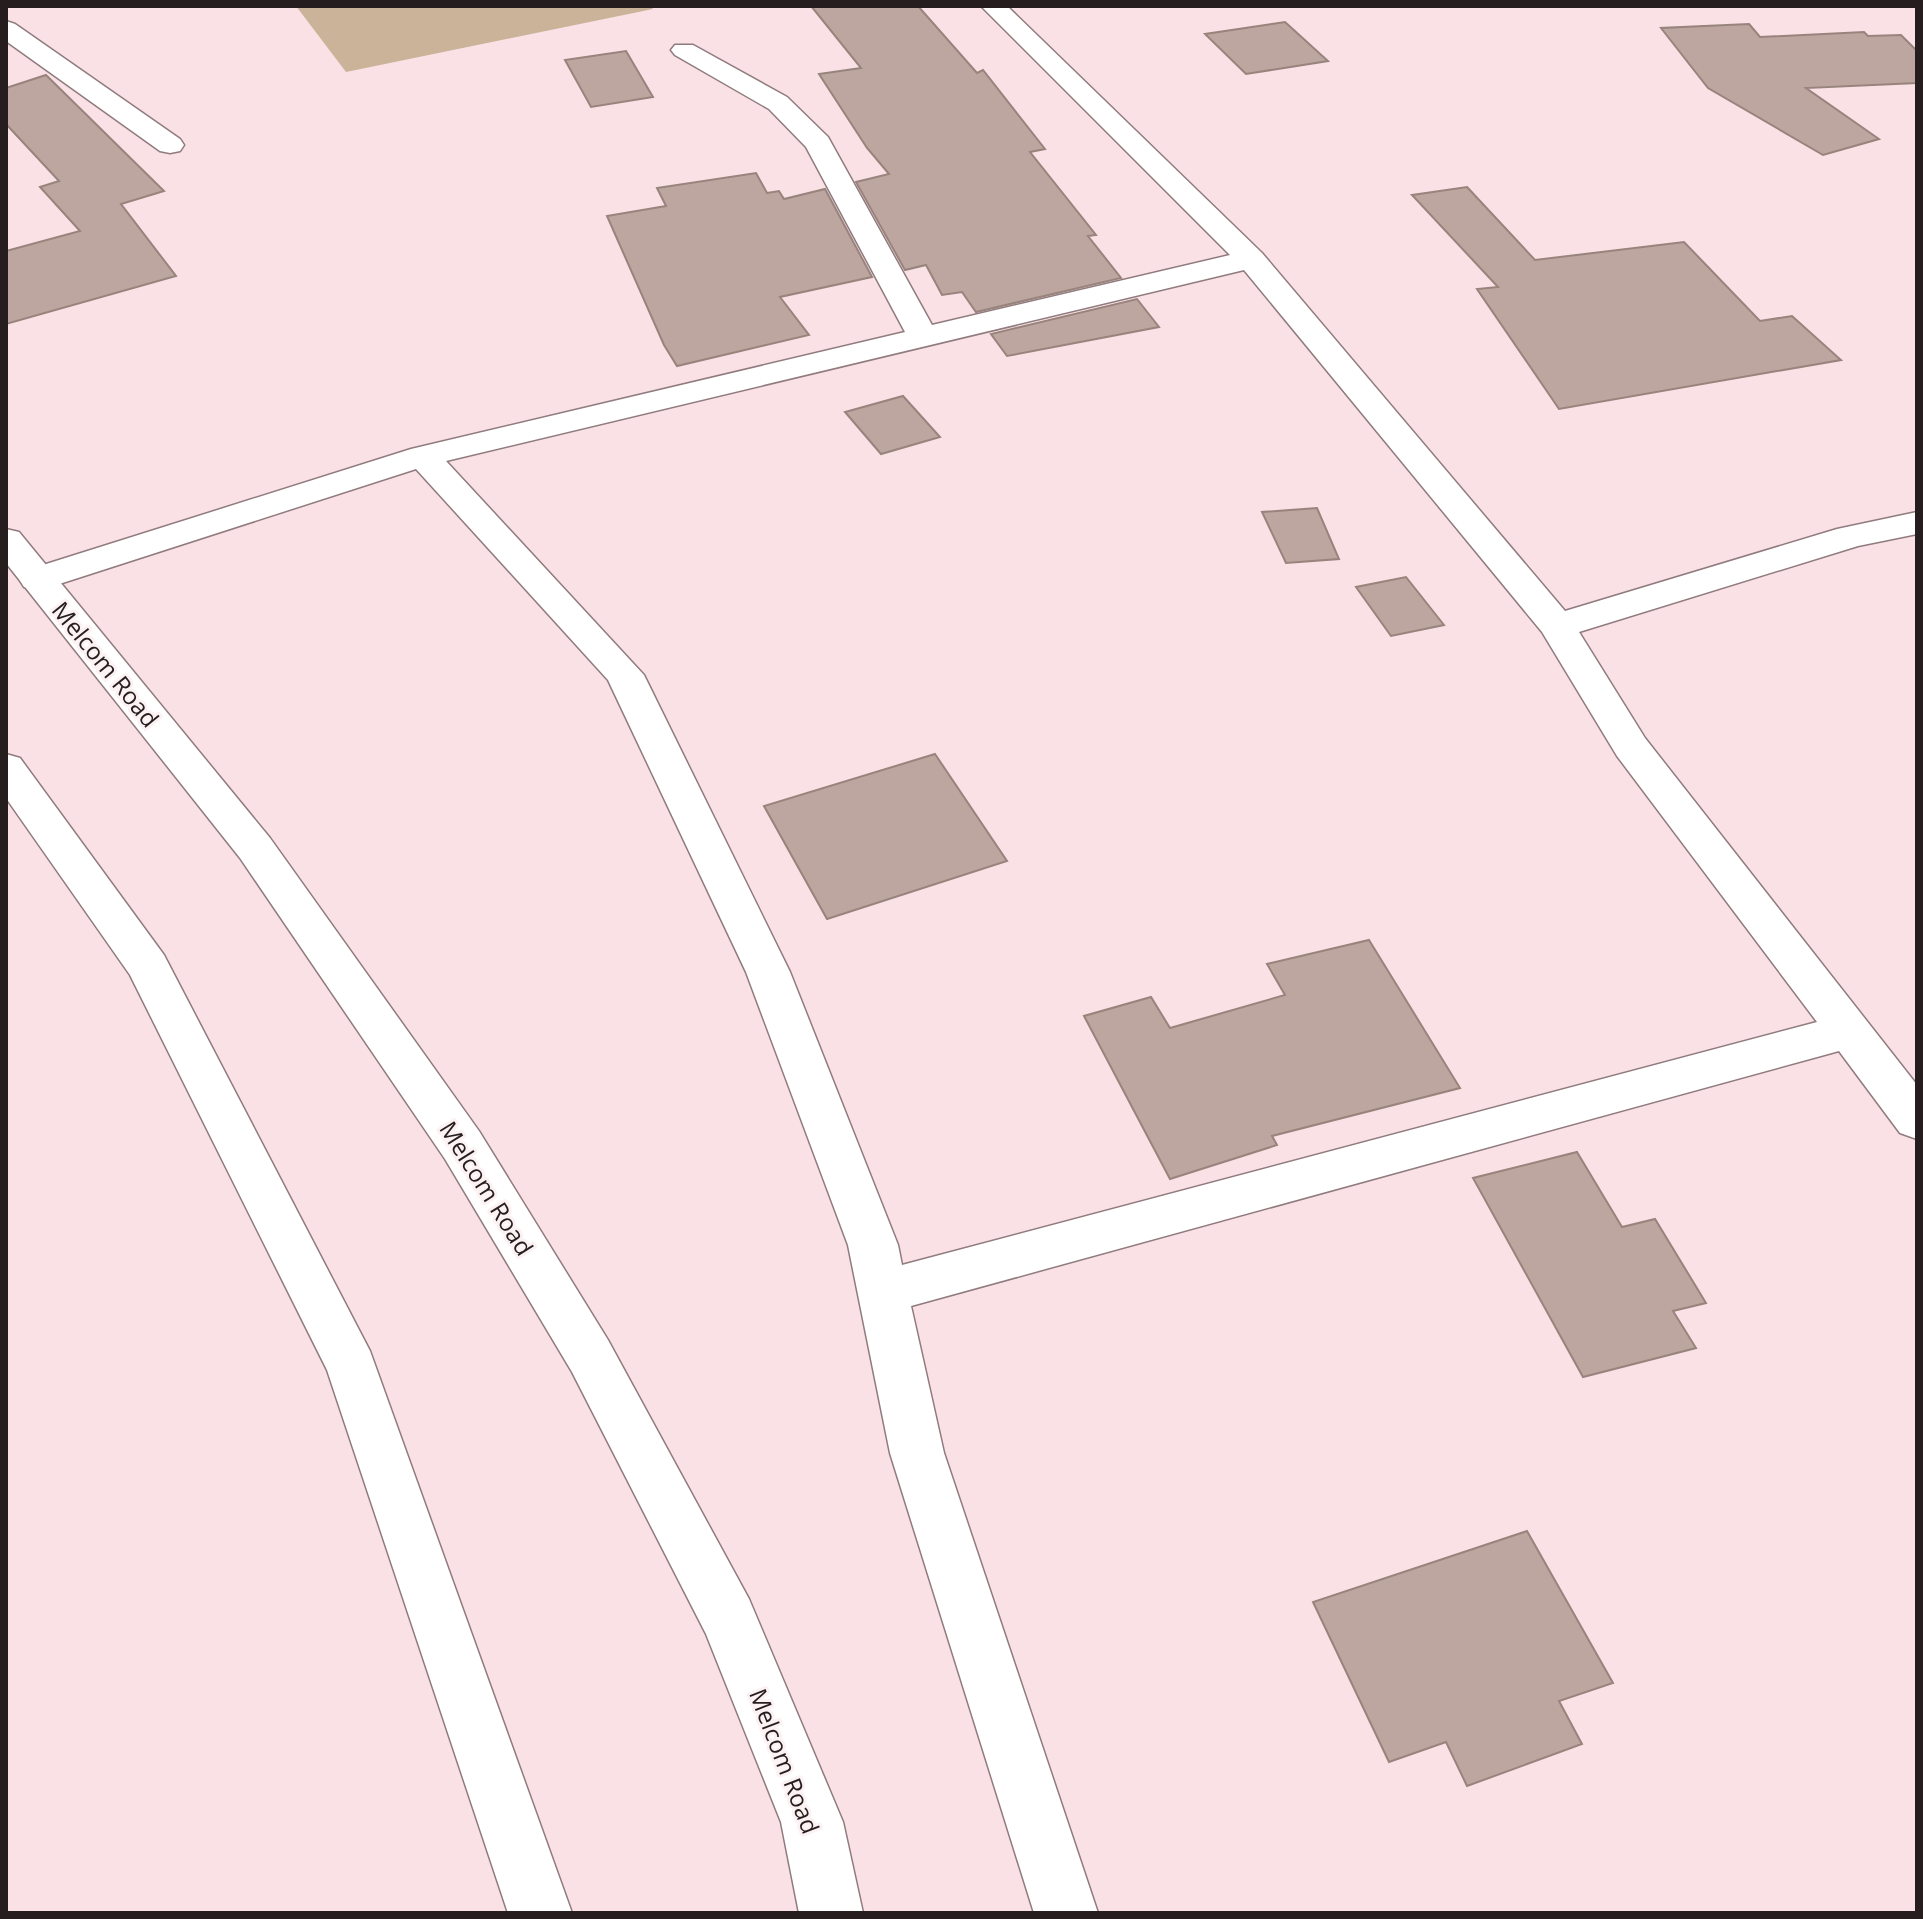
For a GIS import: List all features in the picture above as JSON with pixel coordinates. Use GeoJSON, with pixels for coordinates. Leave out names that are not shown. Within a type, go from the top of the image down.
{"type":"FeatureCollection","features":[{"type":"Feature","properties":{"kind":"street"},"geometry":{"type":"LineString","coordinates":[[993,6],[1251,259],[1557,626],[1631,747],[1917,1120]]}},
{"type":"Feature","properties":{"kind":"street"},"geometry":{"type":"LineString","coordinates":[[6,29],[170,145]]}},
{"type":"Feature","properties":{"kind":"street"},"geometry":{"type":"LineString","coordinates":[[684,50],[778,103],[818,143],[923,337]]}},
{"type":"Feature","properties":{"kind":"street"},"geometry":{"type":"LineString","coordinates":[[37,579],[423,456],[1251,259]]}},
{"type":"Feature","properties":{"kind":"street"},"geometry":{"type":"LineString","coordinates":[[423,456],[625,675],[768,972],[873,1245],[917,1453],[1066,1913]]}},
{"type":"Feature","properties":{"kind":"street"},"geometry":{"type":"LineString","coordinates":[[1557,626],[1850,537],[1917,523]]}},
{"type":"Feature","properties":{"kind":"street","name":"Melcom Road"},"geometry":{"type":"LineString","coordinates":[[6,540],[255,848],[462,1145],[590,1356],[729,1619],[812,1822],[831,1913]]}},
{"type":"Feature","properties":{"kind":"street"},"geometry":{"type":"LineString","coordinates":[[6,768],[148,967],[352,1367],[540,1913]]}},
{"type":"Feature","properties":{"kind":"street"},"geometry":{"type":"LineString","coordinates":[[883,1292],[1849,1031]]}},
{"type":"Feature","properties":{"kind":"shaded area"},"geometry":{"type":"Polygon","coordinates":[[[296,6],[650,6],[653,9],[346,72],[296,6]]]}},
{"type":"Feature","properties":{"kind":"building"},"geometry":{"type":"Polygon","coordinates":[[[811,6],[918,6],[977,73],[983,70],[1045,149],[1030,152],[1096,235],[1088,236],[1121,278],[976,312],[962,292],[942,295],[926,265],[905,270],[856,182],[889,174],[867,148],[819,74],[861,68],[811,6]]]}},
{"type":"Feature","properties":{"kind":"building"},"geometry":{"type":"Polygon","coordinates":[[[1285,22],[1328,61],[1246,74],[1205,34],[1285,22]]]}},
{"type":"Feature","properties":{"kind":"building"},"geometry":{"type":"Polygon","coordinates":[[[1749,24],[1760,37],[1864,32],[1868,36],[1901,35],[1917,51],[1917,83],[1806,88],[1879,139],[1823,155],[1708,88],[1661,28],[1749,24]]]}},
{"type":"Feature","properties":{"kind":"building"},"geometry":{"type":"Polygon","coordinates":[[[626,51],[653,97],[591,107],[565,60],[626,51]]]}},
{"type":"Feature","properties":{"kind":"building"},"geometry":{"type":"Polygon","coordinates":[[[46,75],[164,191],[121,204],[176,276],[6,324],[6,251],[80,231],[40,187],[59,181],[6,124],[6,88],[46,75]]]}},
{"type":"Feature","properties":{"kind":"building"},"geometry":{"type":"Polygon","coordinates":[[[756,173],[767,193],[779,191],[784,199],[825,189],[872,277],[780,297],[809,335],[677,366],[664,345],[607,216],[666,206],[657,188],[756,173]]]}},
{"type":"Feature","properties":{"kind":"building"},"geometry":{"type":"Polygon","coordinates":[[[1467,187],[1535,260],[1684,242],[1760,321],[1792,316],[1841,360],[1559,409],[1477,289],[1498,287],[1412,195],[1467,187]]]}},
{"type":"Feature","properties":{"kind":"building"},"geometry":{"type":"Polygon","coordinates":[[[1137,299],[1159,327],[1007,356],[991,334],[1137,299]]]}},
{"type":"Feature","properties":{"kind":"building"},"geometry":{"type":"Polygon","coordinates":[[[903,396],[940,437],[881,454],[845,412],[903,396]]]}},
{"type":"Feature","properties":{"kind":"building"},"geometry":{"type":"Polygon","coordinates":[[[1317,508],[1339,559],[1286,563],[1262,512],[1317,508]]]}},
{"type":"Feature","properties":{"kind":"building"},"geometry":{"type":"Polygon","coordinates":[[[1406,577],[1444,625],[1391,636],[1356,587],[1406,577]]]}},
{"type":"Feature","properties":{"kind":"building"},"geometry":{"type":"Polygon","coordinates":[[[935,754],[1007,861],[827,919],[764,806],[935,754]]]}},
{"type":"Feature","properties":{"kind":"building"},"geometry":{"type":"Polygon","coordinates":[[[1369,940],[1460,1088],[1272,1136],[1277,1145],[1170,1179],[1084,1016],[1151,997],[1170,1028],[1285,995],[1267,964],[1369,940]]]}},
{"type":"Feature","properties":{"kind":"building"},"geometry":{"type":"Polygon","coordinates":[[[1577,1152],[1622,1227],[1655,1219],[1706,1303],[1673,1311],[1696,1348],[1583,1377],[1473,1178],[1577,1152]]]}},
{"type":"Feature","properties":{"kind":"building"},"geometry":{"type":"Polygon","coordinates":[[[1527,1531],[1613,1683],[1559,1701],[1582,1744],[1467,1786],[1446,1742],[1389,1762],[1313,1602],[1527,1531]]]}}]}
